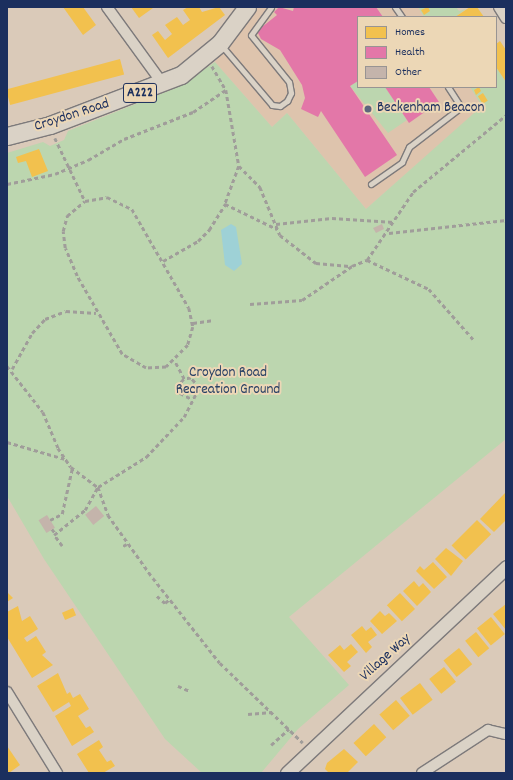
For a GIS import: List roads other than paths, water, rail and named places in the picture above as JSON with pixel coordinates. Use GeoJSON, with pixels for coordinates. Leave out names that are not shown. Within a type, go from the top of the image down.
{"type":"FeatureCollection","features":[{"type":"Feature","properties":{"kind":"main road","name":"Croydon Road"},"geometry":{"type":"LineString","coordinates":[[7,136],[50,125],[162,84],[205,58],[220,43],[247,7]]}},
{"type":"Feature","properties":{"kind":"street"},"geometry":{"type":"LineString","coordinates":[[107,7],[162,84]]}},
{"type":"Feature","properties":{"kind":"street"},"geometry":{"type":"LineString","coordinates":[[499,7],[506,18]]}},
{"type":"Feature","properties":{"kind":"street","name":"Village Way"},"geometry":{"type":"LineString","coordinates":[[287,773],[506,567]]}},
{"type":"Feature","properties":{"kind":"street"},"geometry":{"type":"LineString","coordinates":[[7,692],[57,773]]}},
{"type":"Feature","properties":{"kind":"street"},"geometry":{"type":"LineString","coordinates":[[422,773],[488,730],[506,734]]}},
{"type":"Feature","properties":{"kind":"lane"},"geometry":{"type":"LineString","coordinates":[[220,43],[268,101],[280,106],[291,93],[289,82],[251,35],[271,7]]}},
{"type":"Feature","properties":{"kind":"lane"},"geometry":{"type":"LineString","coordinates":[[395,7],[401,16]]}},
{"type":"Feature","properties":{"kind":"lane"},"geometry":{"type":"LineString","coordinates":[[371,184],[402,162],[408,147],[461,107],[449,88]]}},
{"type":"Feature","properties":{"kind":"water"},"geometry":{"type":"Polygon","coordinates":[[[231,224],[236,227],[242,264],[234,271],[225,265],[221,230],[231,224]]]}},
{"type":"Feature","properties":{"kind":"place","name":"Beckenham Beacon"},"geometry":{"type":"Point","coordinates":[368,109]}},
{"type":"Feature","properties":{"kind":"park label","name":"Croydon Road Recreation Ground"},"geometry":{"type":"Point","coordinates":[228,382]}}]}
